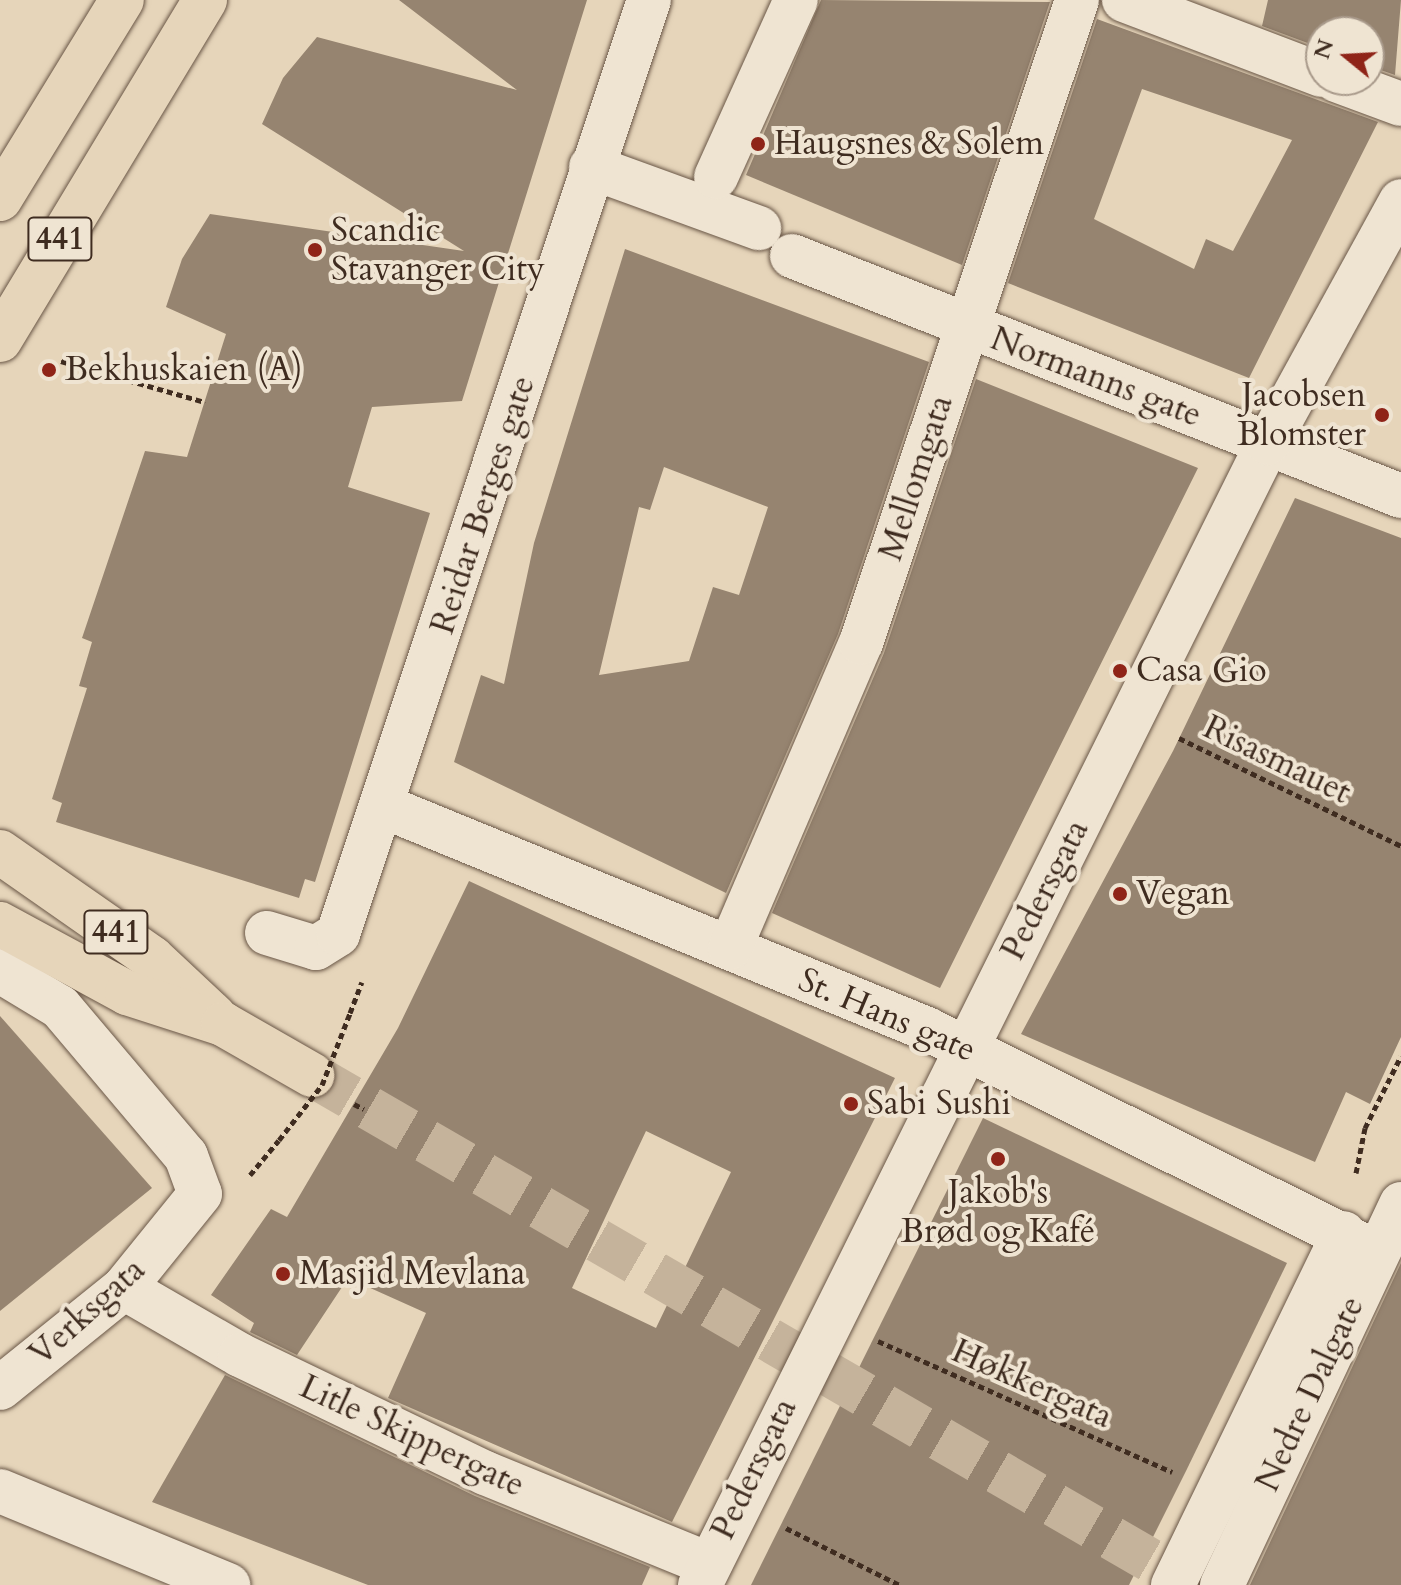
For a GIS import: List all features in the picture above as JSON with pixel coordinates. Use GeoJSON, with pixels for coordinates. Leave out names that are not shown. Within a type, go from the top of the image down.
{"type":"FeatureCollection","features":[{"type":"Feature","properties":{"kind":"main road","name":"441"},"geometry":{"type":"LineString","coordinates":[[0,199],[122,0]]}},
{"type":"Feature","properties":{"kind":"main road","name":"441"},"geometry":{"type":"LineString","coordinates":[[0,340],[205,0]]}},
{"type":"Feature","properties":{"kind":"main road","name":"441"},"geometry":{"type":"LineString","coordinates":[[0,852],[152,958],[223,1024]]}},
{"type":"Feature","properties":{"kind":"main road","name":"441"},"geometry":{"type":"LineString","coordinates":[[0,924],[127,993],[223,1024],[312,1075]]}},
{"type":"Feature","properties":{"kind":"street","name":"Reidar Berges gate"},"geometry":{"type":"LineString","coordinates":[[267,933],[329,945],[385,807],[591,167],[649,0]]}},
{"type":"Feature","properties":{"kind":"street"},"geometry":{"type":"LineString","coordinates":[[716,177],[796,0]]}},
{"type":"Feature","properties":{"kind":"street","name":"Mellomgata"},"geometry":{"type":"LineString","coordinates":[[730,948],[861,643],[964,326],[1077,0]]}},
{"type":"Feature","properties":{"kind":"street"},"geometry":{"type":"LineString","coordinates":[[1124,0],[1305,69]]}},
{"type":"Feature","properties":{"kind":"street"},"geometry":{"type":"LineString","coordinates":[[1379,96],[1401,104]]}},
{"type":"Feature","properties":{"kind":"street"},"geometry":{"type":"LineString","coordinates":[[591,167],[759,228]]}},
{"type":"Feature","properties":{"kind":"street","name":"Pedersgata"},"geometry":{"type":"LineString","coordinates":[[704,1574],[735,1502],[830,1320],[1268,443],[1401,201]]}},
{"type":"Feature","properties":{"kind":"street","name":"Normanns gate"},"geometry":{"type":"LineString","coordinates":[[792,256],[1401,496]]}},
{"type":"Feature","properties":{"kind":"street","name":"St. Hans gate"},"geometry":{"type":"LineString","coordinates":[[385,807],[966,1048],[1360,1242]]}},
{"type":"Feature","properties":{"kind":"street","name":"Verksgata"},"geometry":{"type":"LineString","coordinates":[[0,971],[60,1007],[186,1156],[200,1194],[124,1288],[0,1388]]}},
{"type":"Feature","properties":{"kind":"street","name":"Nedre Dalgate"},"geometry":{"type":"LineString","coordinates":[[1173,1585],[1216,1492],[1360,1242],[1401,1204]]}},
{"type":"Feature","properties":{"kind":"street","name":"Nedre Dalgate"},"geometry":{"type":"LineString","coordinates":[[1222,1585],[1360,1242]]}},
{"type":"Feature","properties":{"kind":"street","name":"Litle Skippergate"},"geometry":{"type":"LineString","coordinates":[[124,1288],[240,1355],[704,1574]]}},
{"type":"Feature","properties":{"kind":"street"},"geometry":{"type":"LineString","coordinates":[[0,1491],[228,1585]]}},
{"type":"Feature","properties":{"kind":"path"},"geometry":{"type":"LineString","coordinates":[[61,361],[205,402]]}},
{"type":"Feature","properties":{"kind":"path","name":"Risasmauet"},"geometry":{"type":"LineString","coordinates":[[1133,715],[1401,846]]}},
{"type":"Feature","properties":{"kind":"path"},"geometry":{"type":"LineString","coordinates":[[279,1140],[322,1085],[350,1013]]}},
{"type":"Feature","properties":{"kind":"path"},"geometry":{"type":"LineString","coordinates":[[1360,1242],[1365,1128],[1401,1056]]}},
{"type":"Feature","properties":{"kind":"path","name":"Høkkergata"},"geometry":{"type":"LineString","coordinates":[[830,1320],[1216,1492]]}},
{"type":"Feature","properties":{"kind":"path"},"geometry":{"type":"LineString","coordinates":[[735,1502],[900,1585]]}},
{"type":"Feature","properties":{"kind":"building"},"geometry":{"type":"Polygon","coordinates":[[[399,0],[587,0],[462,401],[372,407],[348,487],[430,513],[315,882],[305,879],[299,898],[56,822],[62,803],[52,799],[87,688],[79,686],[92,642],[82,638],[145,451],[187,457],[226,334],[166,307],[182,259],[210,214],[464,251],[262,124],[283,78],[317,37],[517,90],[399,0]]]}},
{"type":"Feature","properties":{"kind":"building"},"geometry":{"type":"Polygon","coordinates":[[[821,0],[1050,2],[962,265],[746,175],[821,0]]]}},
{"type":"Feature","properties":{"kind":"building"},"geometry":{"type":"Polygon","coordinates":[[[1268,0],[1401,0],[1395,75],[1385,72],[1385,16],[1305,16],[1305,42],[1262,26],[1268,0]]]}},
{"type":"Feature","properties":{"kind":"building"},"geometry":{"type":"Polygon","coordinates":[[[1097,19],[1378,122],[1249,378],[1008,283],[1097,19]],[[1142,89],[1094,219],[1194,269],[1206,239],[1233,251],[1292,140],[1142,89]]]}},
{"type":"Feature","properties":{"kind":"building"},"geometry":{"type":"Polygon","coordinates":[[[625,249],[929,362],[838,634],[726,893],[454,762],[481,675],[504,684],[534,543],[625,249]],[[664,467],[650,510],[639,507],[599,675],[689,661],[713,587],[739,595],[768,507],[664,467]]]}},
{"type":"Feature","properties":{"kind":"building"},"geometry":{"type":"Polygon","coordinates":[[[976,379],[1198,468],[940,988],[772,913],[884,653],[976,379]]]}},
{"type":"Feature","properties":{"kind":"building"},"geometry":{"type":"Polygon","coordinates":[[[1295,498],[1401,538],[1401,1037],[1370,1104],[1346,1092],[1315,1162],[1021,1034],[1173,751],[1295,498]]]}},
{"type":"Feature","properties":{"kind":"building"},"geometry":{"type":"Polygon","coordinates":[[[469,881],[895,1078],[672,1522],[388,1398],[426,1313],[348,1278],[297,1355],[250,1332],[254,1323],[211,1295],[271,1209],[287,1217],[398,1028],[469,881]],[[646,1131],[572,1288],[656,1328],[731,1172],[646,1131]]]}},
{"type":"Feature","properties":{"kind":"building"},"geometry":{"type":"Polygon","coordinates":[[[0,1016],[152,1188],[0,1311],[0,1016]]]}},
{"type":"Feature","properties":{"kind":"building"},"geometry":{"type":"Polygon","coordinates":[[[983,1118],[1287,1263],[1186,1471],[1129,1585],[751,1585],[983,1118]]]}},
{"type":"Feature","properties":{"kind":"building"},"geometry":{"type":"Polygon","coordinates":[[[1401,1263],[1401,1585],[1250,1585],[1401,1263]]]}},
{"type":"Feature","properties":{"kind":"building"},"geometry":{"type":"Polygon","coordinates":[[[225,1375],[475,1496],[650,1567],[642,1585],[368,1585],[152,1502],[225,1375]]]}},
{"type":"Feature","properties":{"kind":"tunnel"},"geometry":{"type":"LineString","coordinates":[[312,1075],[1193,1585]]}},
{"type":"Feature","properties":{"kind":"place","name":"Haugsnes & Solem"},"geometry":{"type":"Point","coordinates":[758,144]}},
{"type":"Feature","properties":{"kind":"place","name":"Scandic Stavanger City"},"geometry":{"type":"Point","coordinates":[315,250]}},
{"type":"Feature","properties":{"kind":"place","name":"Bekhuskaien (A)"},"geometry":{"type":"Point","coordinates":[49,370]}},
{"type":"Feature","properties":{"kind":"place","name":"Jacobsen Blomster"},"geometry":{"type":"Point","coordinates":[1382,415]}},
{"type":"Feature","properties":{"kind":"place","name":"Casa Gio"},"geometry":{"type":"Point","coordinates":[1120,671]}},
{"type":"Feature","properties":{"kind":"place","name":"Vegan"},"geometry":{"type":"Point","coordinates":[1120,894]}},
{"type":"Feature","properties":{"kind":"place","name":"Sabi Sushi"},"geometry":{"type":"Point","coordinates":[851,1104]}},
{"type":"Feature","properties":{"kind":"place","name":"Jakob's Brød og Kafé"},"geometry":{"type":"Point","coordinates":[998,1159]}},
{"type":"Feature","properties":{"kind":"place","name":"Masjid Mevlana"},"geometry":{"type":"Point","coordinates":[283,1274]}}]}
